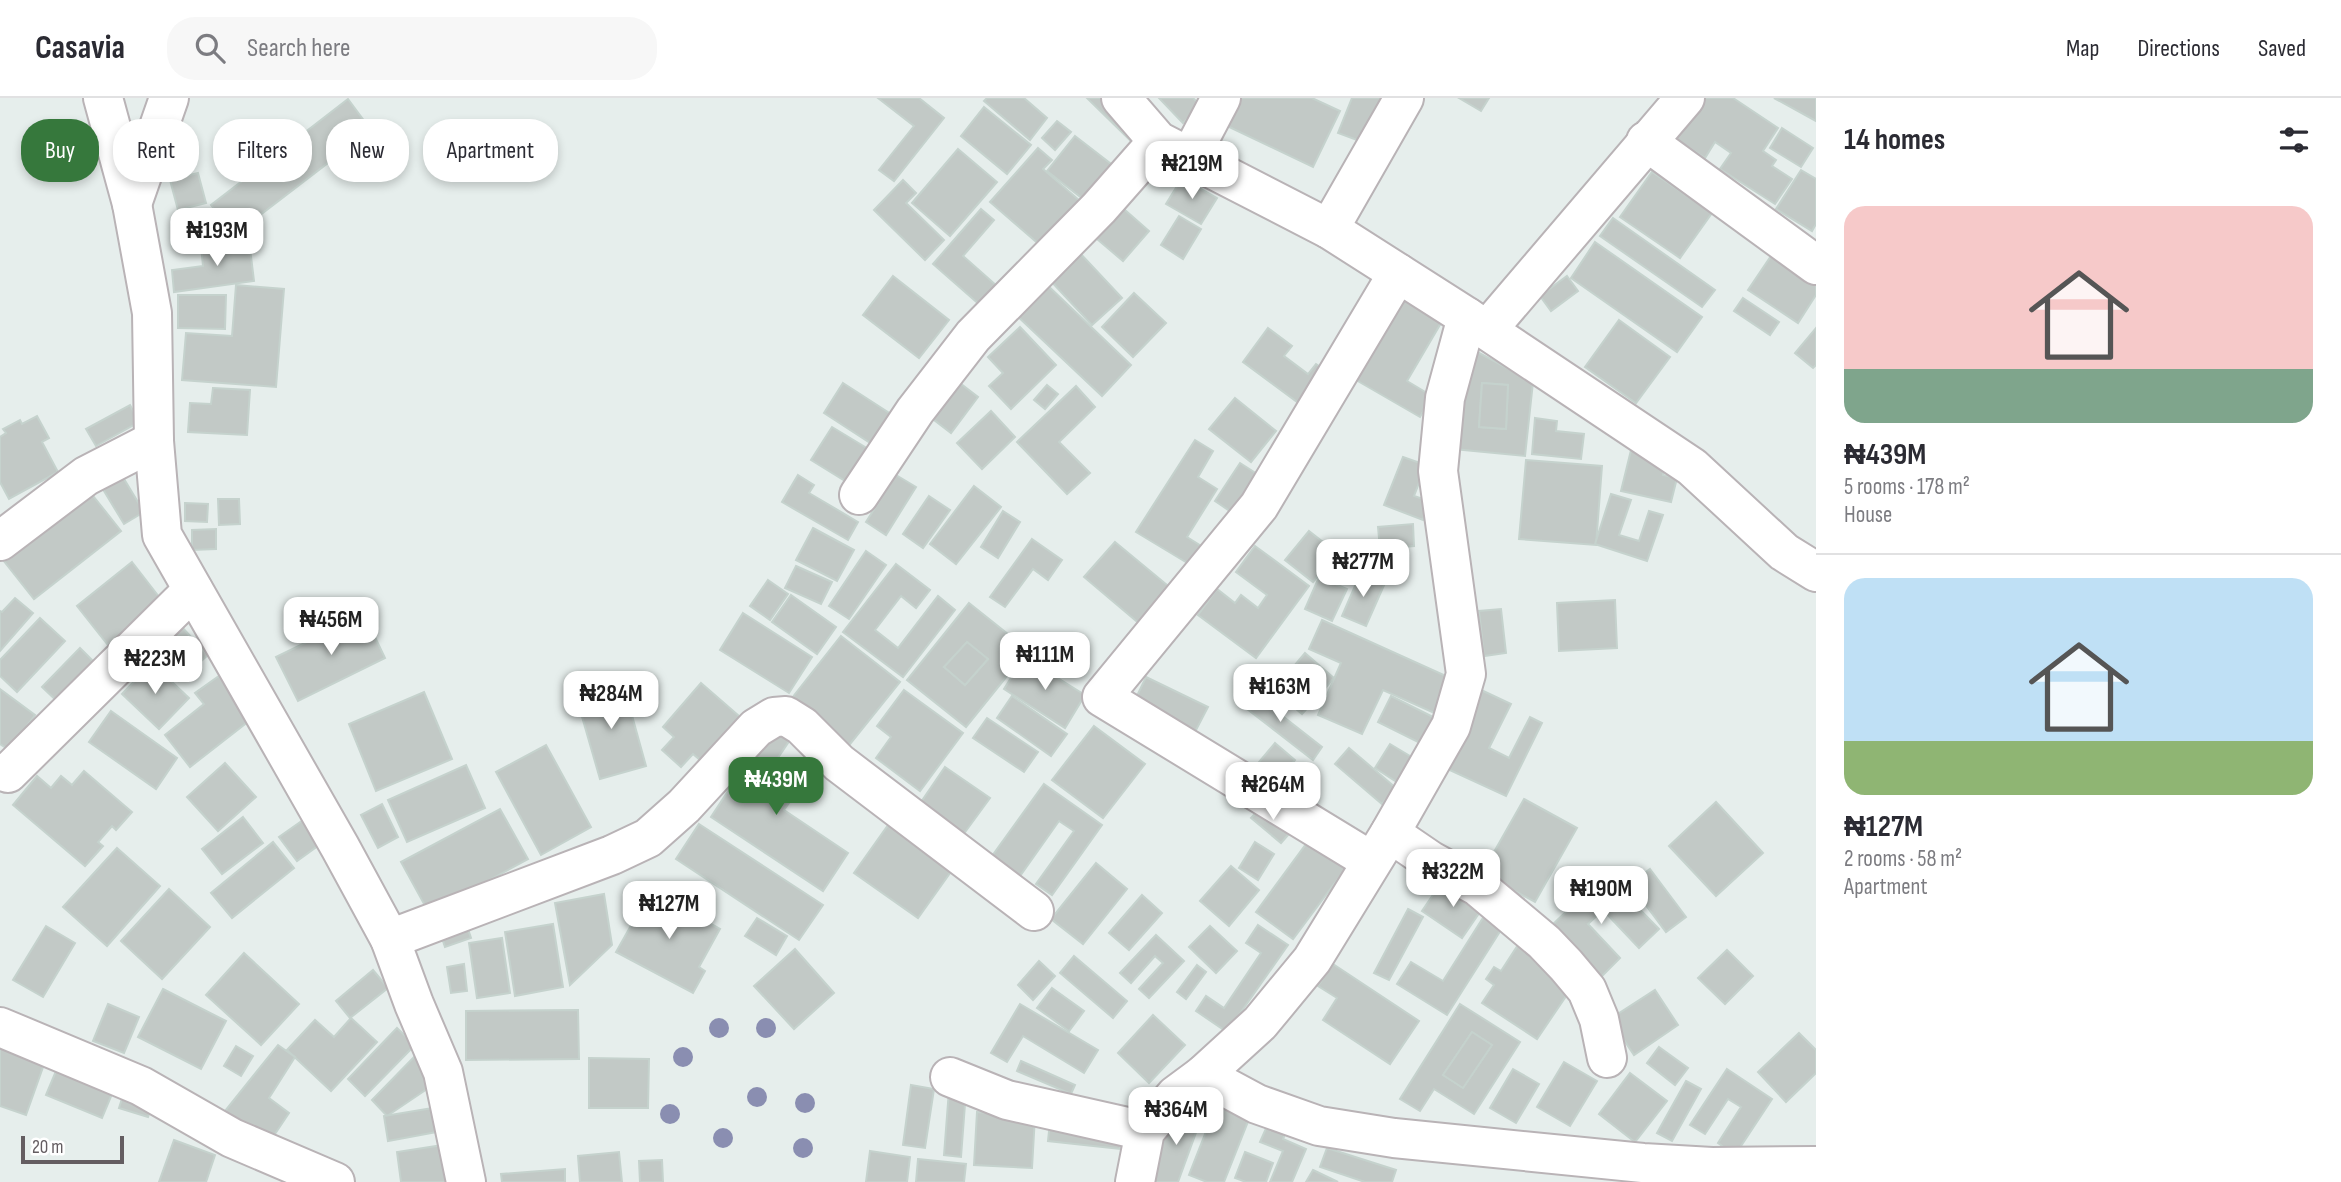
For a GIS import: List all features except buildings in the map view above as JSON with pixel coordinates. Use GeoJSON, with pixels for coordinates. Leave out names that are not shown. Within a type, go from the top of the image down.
{"type":"FeatureCollection","features":[{"type":"Feature","properties":{"kind":"street"},"geometry":{"type":"LineString","coordinates":[[103,98],[132,204],[152,313],[154,441],[162,535],[390,939],[443,1072],[467,1182]]}},
{"type":"Feature","properties":{"kind":"street"},"geometry":{"type":"LineString","coordinates":[[132,204],[169,98]]}},
{"type":"Feature","properties":{"kind":"street"},"geometry":{"type":"LineString","coordinates":[[1121,98],[1174,149],[1329,229],[1477,323],[1692,467],[1784,552],[1816,572]]}},
{"type":"Feature","properties":{"kind":"street"},"geometry":{"type":"LineString","coordinates":[[859,495],[915,411],[973,336],[1099,208],[1174,149],[1221,98]]}},
{"type":"Feature","properties":{"kind":"street"},"geometry":{"type":"LineString","coordinates":[[1329,229],[1404,98]]}},
{"type":"Feature","properties":{"kind":"street"},"geometry":{"type":"LineString","coordinates":[[1135,1182],[1145,1131],[1176,1095],[1203,1075],[1260,1023],[1312,960],[1451,726],[1466,674],[1438,471],[1445,398],[1477,323],[1685,98]]}},
{"type":"Feature","properties":{"kind":"street"},"geometry":{"type":"LineString","coordinates":[[1646,141],[1816,265]]}},
{"type":"Feature","properties":{"kind":"street"},"geometry":{"type":"LineString","coordinates":[[1398,273],[1259,506],[1102,696],[1380,847],[1431,861],[1477,886],[1544,942],[1587,990],[1599,1019],[1607,1058]]}},
{"type":"Feature","properties":{"kind":"street"},"geometry":{"type":"LineString","coordinates":[[0,541],[86,476],[154,441]]}},
{"type":"Feature","properties":{"kind":"street"},"geometry":{"type":"LineString","coordinates":[[8,773],[193,590]]}},
{"type":"Feature","properties":{"kind":"street"},"geometry":{"type":"LineString","coordinates":[[390,939],[612,855],[648,838],[684,806],[756,728],[774,717],[786,716],[802,726],[839,763],[1034,911]]}},
{"type":"Feature","properties":{"kind":"street"},"geometry":{"type":"LineString","coordinates":[[0,1027],[141,1086],[232,1138],[335,1182]]}},
{"type":"Feature","properties":{"kind":"street"},"geometry":{"type":"LineString","coordinates":[[1203,1075],[1257,1104],[1319,1126],[1394,1138],[1710,1174],[1816,1166]]}},
{"type":"Feature","properties":{"kind":"street"},"geometry":{"type":"LineString","coordinates":[[950,1077],[1007,1100],[1145,1131]]}}]}
